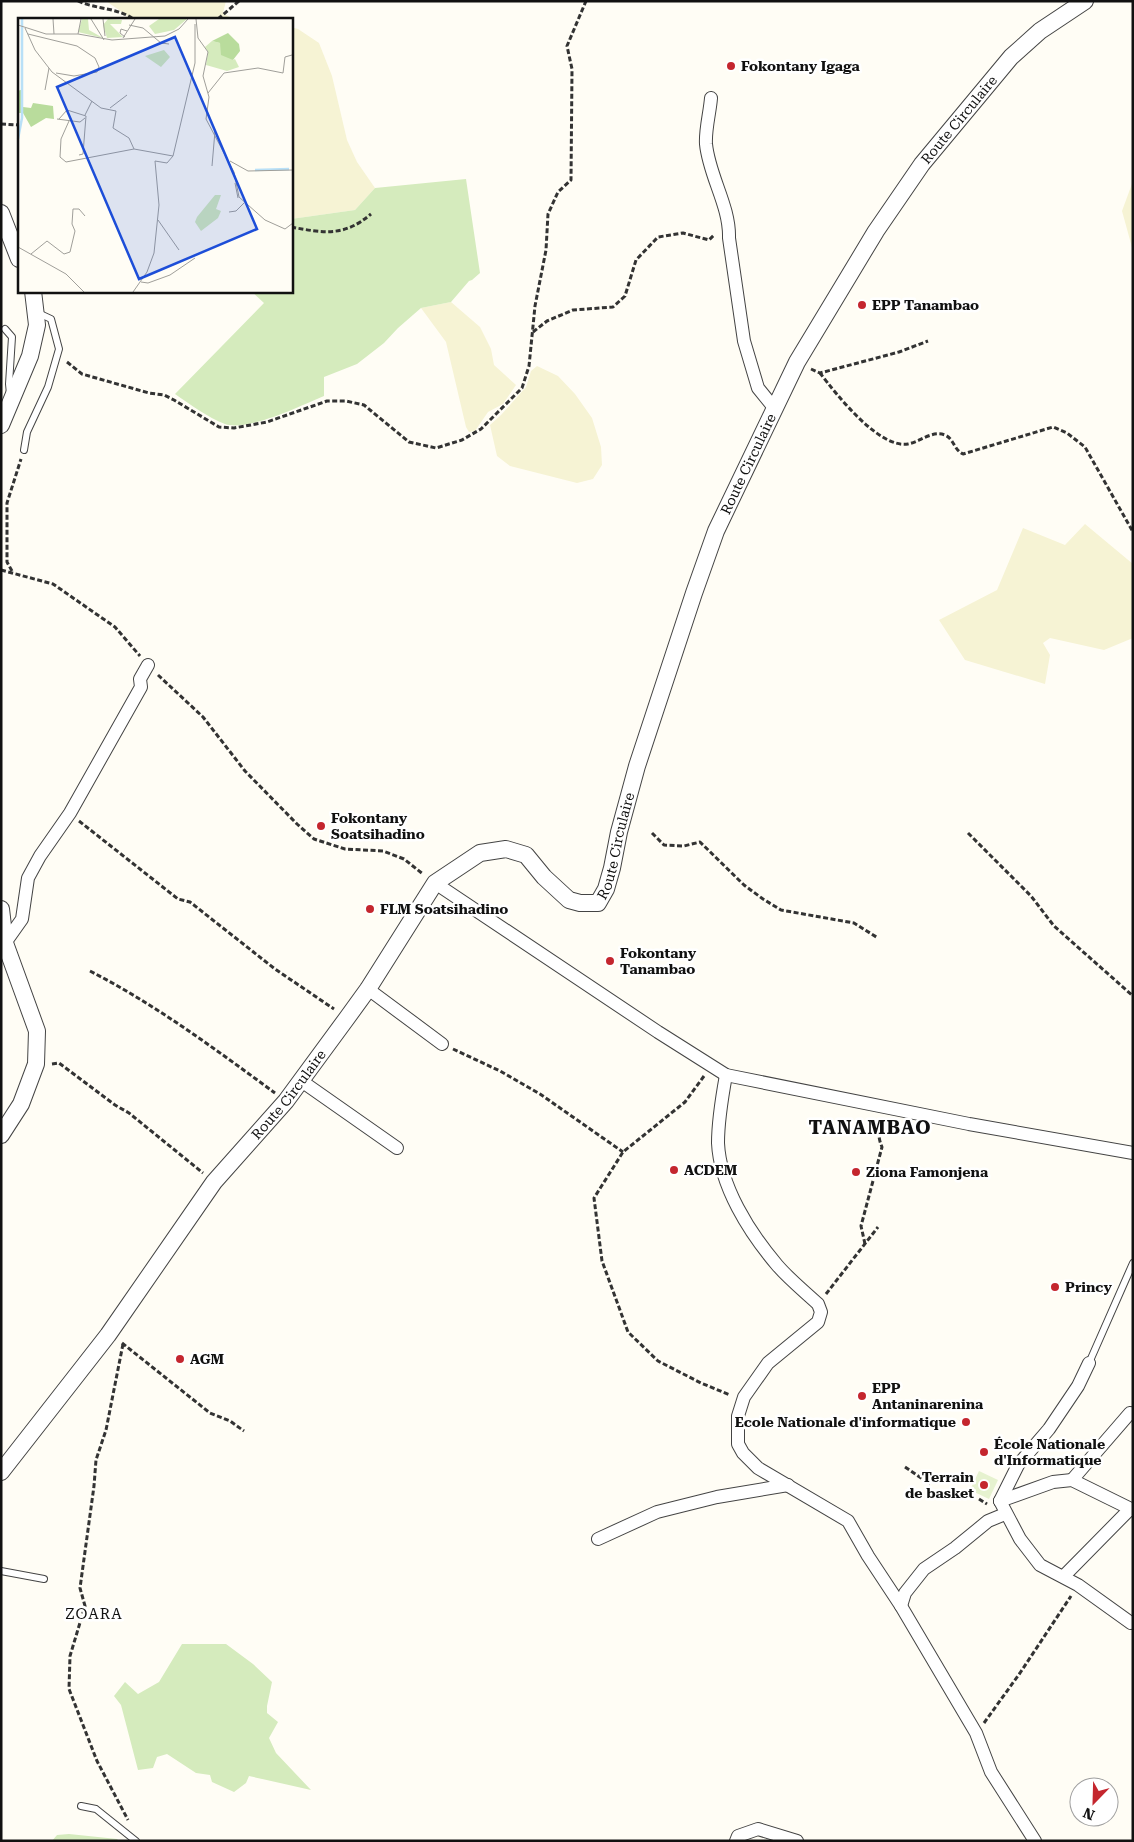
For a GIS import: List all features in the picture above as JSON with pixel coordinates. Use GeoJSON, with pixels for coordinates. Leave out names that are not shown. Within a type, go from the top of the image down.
{"type":"FeatureCollection","features":[{"type":"Feature","properties":{"kind":"street","name":"Route Circulaire"},"geometry":{"type":"LineString","coordinates":[[1,1472],[108,1335],[214,1182],[286,1101],[368,989],[435,883],[480,853],[506,849],[526,855],[544,877],[570,900],[580,903],[598,902],[606,889],[637,766],[716,532],[797,362],[876,231],[922,164],[1011,57],[1040,32],[1085,1]]}},
{"type":"Feature","properties":{"kind":"street"},"geometry":{"type":"LineString","coordinates":[[711,98],[706,143],[714,177],[729,224],[728,238],[744,341],[758,388],[775,409]]}},
{"type":"Feature","properties":{"kind":"street"},"geometry":{"type":"LineString","coordinates":[[1,214],[18,256]]}},
{"type":"Feature","properties":{"kind":"street"},"geometry":{"type":"LineString","coordinates":[[1,425],[30,356],[37,325],[32,292]]}},
{"type":"Feature","properties":{"kind":"street"},"geometry":{"type":"LineString","coordinates":[[5,943],[22,919],[28,878],[40,856],[70,813],[141,687],[140,679],[148,665]]}},
{"type":"Feature","properties":{"kind":"street"},"geometry":{"type":"LineString","coordinates":[[435,883],[658,1032],[726,1074],[969,1124],[1133,1153]]}},
{"type":"Feature","properties":{"kind":"street"},"geometry":{"type":"LineString","coordinates":[[1,909],[5,943],[38,1031],[36,1064],[21,1104],[1,1135]]}},
{"type":"Feature","properties":{"kind":"street"},"geometry":{"type":"LineString","coordinates":[[368,989],[442,1044]]}},
{"type":"Feature","properties":{"kind":"street"},"geometry":{"type":"LineString","coordinates":[[726,1074],[720,1109],[718,1144],[726,1183],[744,1218],[777,1265],[818,1304],[821,1312],[818,1322],[768,1363],[743,1400],[738,1416],[738,1444],[743,1453],[758,1468],[848,1521],[976,1733],[992,1772],[1034,1841]]}},
{"type":"Feature","properties":{"kind":"street"},"geometry":{"type":"LineString","coordinates":[[300,1080],[397,1148]]}},
{"type":"Feature","properties":{"kind":"street"},"geometry":{"type":"LineString","coordinates":[[1089,1363],[1078,1386],[1049,1429],[1018,1465],[1000,1501],[1005,1514],[1020,1539],[1040,1564],[1064,1576],[1131,1623],[1133,1622]]}},
{"type":"Feature","properties":{"kind":"street"},"geometry":{"type":"LineString","coordinates":[[1072,1480],[1130,1413]]}},
{"type":"Feature","properties":{"kind":"street"},"geometry":{"type":"LineString","coordinates":[[1000,1501],[1053,1482],[1072,1480],[1131,1510],[1064,1576]]}},
{"type":"Feature","properties":{"kind":"street"},"geometry":{"type":"LineString","coordinates":[[598,1539],[657,1512],[716,1496],[788,1485]]}},
{"type":"Feature","properties":{"kind":"street"},"geometry":{"type":"LineString","coordinates":[[901,1606],[904,1593],[924,1569],[955,1548],[988,1521],[1005,1514]]}},
{"type":"Feature","properties":{"kind":"street"},"geometry":{"type":"LineString","coordinates":[[736,1841],[738,1836],[758,1829],[797,1841]]}},
{"type":"Feature","properties":{"kind":"lane"},"geometry":{"type":"LineString","coordinates":[[24,450],[27,432],[48,387],[59,349],[51,319],[35,312]]}},
{"type":"Feature","properties":{"kind":"lane"},"geometry":{"type":"LineString","coordinates":[[5,329],[12,337],[9,384],[11,402]]}},
{"type":"Feature","properties":{"kind":"lane"},"geometry":{"type":"LineString","coordinates":[[1089,1363],[1133,1263]]}},
{"type":"Feature","properties":{"kind":"lane"},"geometry":{"type":"LineString","coordinates":[[1,1571],[44,1579]]}},
{"type":"Feature","properties":{"kind":"lane"},"geometry":{"type":"LineString","coordinates":[[81,1806],[96,1809],[136,1841]]}},
{"type":"Feature","properties":{"kind":"path"},"geometry":{"type":"LineString","coordinates":[[78,1],[95,8],[127,14],[132,18]]}},
{"type":"Feature","properties":{"kind":"path"},"geometry":{"type":"LineString","coordinates":[[219,18],[239,1]]}},
{"type":"Feature","properties":{"kind":"path"},"geometry":{"type":"LineString","coordinates":[[59,349],[67,363],[82,374],[149,393],[164,395],[219,427],[234,428],[266,422],[327,401],[346,401],[364,405],[409,442],[436,448],[462,440],[481,429],[522,388],[529,366],[535,306],[546,250],[548,214],[558,192],[571,180],[572,68],[568,46],[586,1]]}},
{"type":"Feature","properties":{"kind":"path"},"geometry":{"type":"LineString","coordinates":[[1,124],[18,125]]}},
{"type":"Feature","properties":{"kind":"path"},"geometry":{"type":"LineString","coordinates":[[292,227],[322,233],[346,230],[362,222],[371,214]]}},
{"type":"Feature","properties":{"kind":"path"},"geometry":{"type":"LineString","coordinates":[[533,332],[547,321],[573,310],[613,307],[625,296],[636,260],[658,237],[683,233],[709,240],[717,232],[728,238]]}},
{"type":"Feature","properties":{"kind":"path"},"geometry":{"type":"LineString","coordinates":[[820,373],[899,352],[928,341]]}},
{"type":"Feature","properties":{"kind":"path"},"geometry":{"type":"LineString","coordinates":[[797,362],[820,373],[835,393],[872,431],[903,445],[911,444],[932,434],[944,434],[950,438],[958,451],[963,454],[1053,427],[1067,433],[1085,447],[1133,532]]}},
{"type":"Feature","properties":{"kind":"path"},"geometry":{"type":"LineString","coordinates":[[12,572],[7,562],[7,503],[24,450]]}},
{"type":"Feature","properties":{"kind":"path"},"geometry":{"type":"LineString","coordinates":[[1,570],[52,584],[115,627],[148,665],[203,718],[245,770],[314,839],[345,849],[383,851],[404,859],[435,883]]}},
{"type":"Feature","properties":{"kind":"path"},"geometry":{"type":"LineString","coordinates":[[92,832],[178,900],[190,902],[275,969],[347,1018]]}},
{"type":"Feature","properties":{"kind":"path"},"geometry":{"type":"LineString","coordinates":[[652,833],[664,845],[684,846],[700,842],[744,885],[782,910],[854,923],[878,938]]}},
{"type":"Feature","properties":{"kind":"path"},"geometry":{"type":"LineString","coordinates":[[968,833],[1031,896],[1054,926],[1133,996]]}},
{"type":"Feature","properties":{"kind":"path"},"geometry":{"type":"LineString","coordinates":[[90,971],[124,989],[197,1036],[286,1101]]}},
{"type":"Feature","properties":{"kind":"path"},"geometry":{"type":"LineString","coordinates":[[442,1044],[500,1071],[540,1094],[623,1152]]}},
{"type":"Feature","properties":{"kind":"path"},"geometry":{"type":"LineString","coordinates":[[36,1064],[59,1064],[115,1105],[129,1112],[214,1182]]}},
{"type":"Feature","properties":{"kind":"path"},"geometry":{"type":"LineString","coordinates":[[712,1066],[685,1102],[623,1152],[594,1198],[602,1260],[628,1332],[658,1360],[701,1383],[743,1400]]}},
{"type":"Feature","properties":{"kind":"path"},"geometry":{"type":"LineString","coordinates":[[865,1244],[861,1226],[882,1147],[878,1140],[879,1132],[883,1123],[904,1110]]}},
{"type":"Feature","properties":{"kind":"path"},"geometry":{"type":"LineString","coordinates":[[818,1304],[878,1227]]}},
{"type":"Feature","properties":{"kind":"path"},"geometry":{"type":"LineString","coordinates":[[108,1335],[123,1344],[210,1413],[230,1421],[244,1431]]}},
{"type":"Feature","properties":{"kind":"path"},"geometry":{"type":"LineString","coordinates":[[123,1344],[106,1430],[96,1460],[80,1588],[85,1606],[70,1656],[69,1689],[97,1761],[130,1823]]}},
{"type":"Feature","properties":{"kind":"path"},"geometry":{"type":"LineString","coordinates":[[905,1467],[930,1484]]}},
{"type":"Feature","properties":{"kind":"path"},"geometry":{"type":"LineString","coordinates":[[976,1733],[1020,1674],[1078,1585]]}},
{"type":"Feature","properties":{"kind":"shaded area"},"geometry":{"type":"Polygon","coordinates":[[[106,1],[226,1],[223,13],[231,18],[131,18],[106,1]]]}},
{"type":"Feature","properties":{"kind":"shaded area"},"geometry":{"type":"Polygon","coordinates":[[[292,27],[298,29],[319,43],[332,76],[347,140],[357,162],[375,188],[355,210],[292,219],[292,27]]]}},
{"type":"Feature","properties":{"kind":"shaded area"},"geometry":{"type":"Polygon","coordinates":[[[1133,181],[1133,251],[1122,211],[1133,181]]]}},
{"type":"Feature","properties":{"kind":"shaded area"},"geometry":{"type":"Polygon","coordinates":[[[451,302],[480,327],[491,349],[494,365],[516,385],[503,404],[488,412],[475,431],[469,432],[466,427],[446,342],[421,308],[451,302]]]}},
{"type":"Feature","properties":{"kind":"shaded area"},"geometry":{"type":"Polygon","coordinates":[[[537,366],[558,376],[575,394],[592,418],[601,447],[602,465],[593,479],[577,483],[510,466],[497,456],[490,425],[526,387],[531,371],[537,366]]]}},
{"type":"Feature","properties":{"kind":"shaded area"},"geometry":{"type":"Polygon","coordinates":[[[1085,524],[1133,564],[1133,638],[1104,650],[1050,638],[1043,643],[1050,655],[1045,684],[965,660],[939,620],[997,590],[1023,528],[1065,545],[1085,524]]]}},
{"type":"Feature","properties":{"kind":"green space"},"geometry":{"type":"Polygon","coordinates":[[[466,179],[480,273],[469,281],[451,302],[421,308],[384,343],[357,364],[324,377],[324,396],[289,411],[247,424],[225,424],[212,418],[175,394],[264,303],[252,292],[292,292],[292,219],[355,210],[375,188],[466,179]]]}},
{"type":"Feature","properties":{"kind":"green space","name":"Terrain de basket"},"geometry":{"type":"Polygon","coordinates":[[[979,1471],[998,1480],[989,1499],[970,1490],[979,1471]]]}},
{"type":"Feature","properties":{"kind":"green space"},"geometry":{"type":"Polygon","coordinates":[[[182,1644],[226,1644],[253,1664],[272,1682],[267,1713],[278,1722],[269,1738],[276,1753],[311,1790],[249,1776],[246,1783],[234,1792],[212,1782],[210,1775],[196,1773],[167,1754],[157,1757],[153,1768],[138,1770],[121,1705],[114,1696],[125,1682],[138,1694],[159,1682],[182,1644]]]}},
{"type":"Feature","properties":{"kind":"green space"},"geometry":{"type":"Polygon","coordinates":[[[69,1834],[117,1839],[119,1841],[52,1841],[57,1835],[69,1834]]]}},
{"type":"Feature","properties":{"kind":"place","name":"Fokontany Igaga"},"geometry":{"type":"Point","coordinates":[731,66]}},
{"type":"Feature","properties":{"kind":"place","name":"EPP Tanambao"},"geometry":{"type":"Point","coordinates":[862,305]}},
{"type":"Feature","properties":{"kind":"place","name":"Fokontany Soatsihadino"},"geometry":{"type":"Point","coordinates":[321,826]}},
{"type":"Feature","properties":{"kind":"place","name":"FLM Soatsihadino"},"geometry":{"type":"Point","coordinates":[370,909]}},
{"type":"Feature","properties":{"kind":"place","name":"Fokontany Tanambao"},"geometry":{"type":"Point","coordinates":[610,961]}},
{"type":"Feature","properties":{"kind":"place","name":"ACDEM"},"geometry":{"type":"Point","coordinates":[674,1170]}},
{"type":"Feature","properties":{"kind":"place","name":"Ziona Famonjena"},"geometry":{"type":"Point","coordinates":[856,1172]}},
{"type":"Feature","properties":{"kind":"place","name":"Princy"},"geometry":{"type":"Point","coordinates":[1055,1287]}},
{"type":"Feature","properties":{"kind":"place","name":"AGM"},"geometry":{"type":"Point","coordinates":[180,1359]}},
{"type":"Feature","properties":{"kind":"place","name":"EPP Antaninarenina"},"geometry":{"type":"Point","coordinates":[862,1396]}},
{"type":"Feature","properties":{"kind":"place","name":"Ecole Nationale d'informatique"},"geometry":{"type":"Point","coordinates":[966,1422]}},
{"type":"Feature","properties":{"kind":"place","name":"École Nationale d'Informatique"},"geometry":{"type":"Point","coordinates":[984,1452]}},
{"type":"Feature","properties":{"kind":"place","name":"Terrain de basket"},"geometry":{"type":"Point","coordinates":[984,1485]}},
{"type":"Feature","properties":{"kind":"district","name":"TANAMBAO"},"geometry":{"type":"Point","coordinates":[870,1127]}},
{"type":"Feature","properties":{"kind":"district","name":"ZOARA"},"geometry":{"type":"Point","coordinates":[94,1614]}}]}
